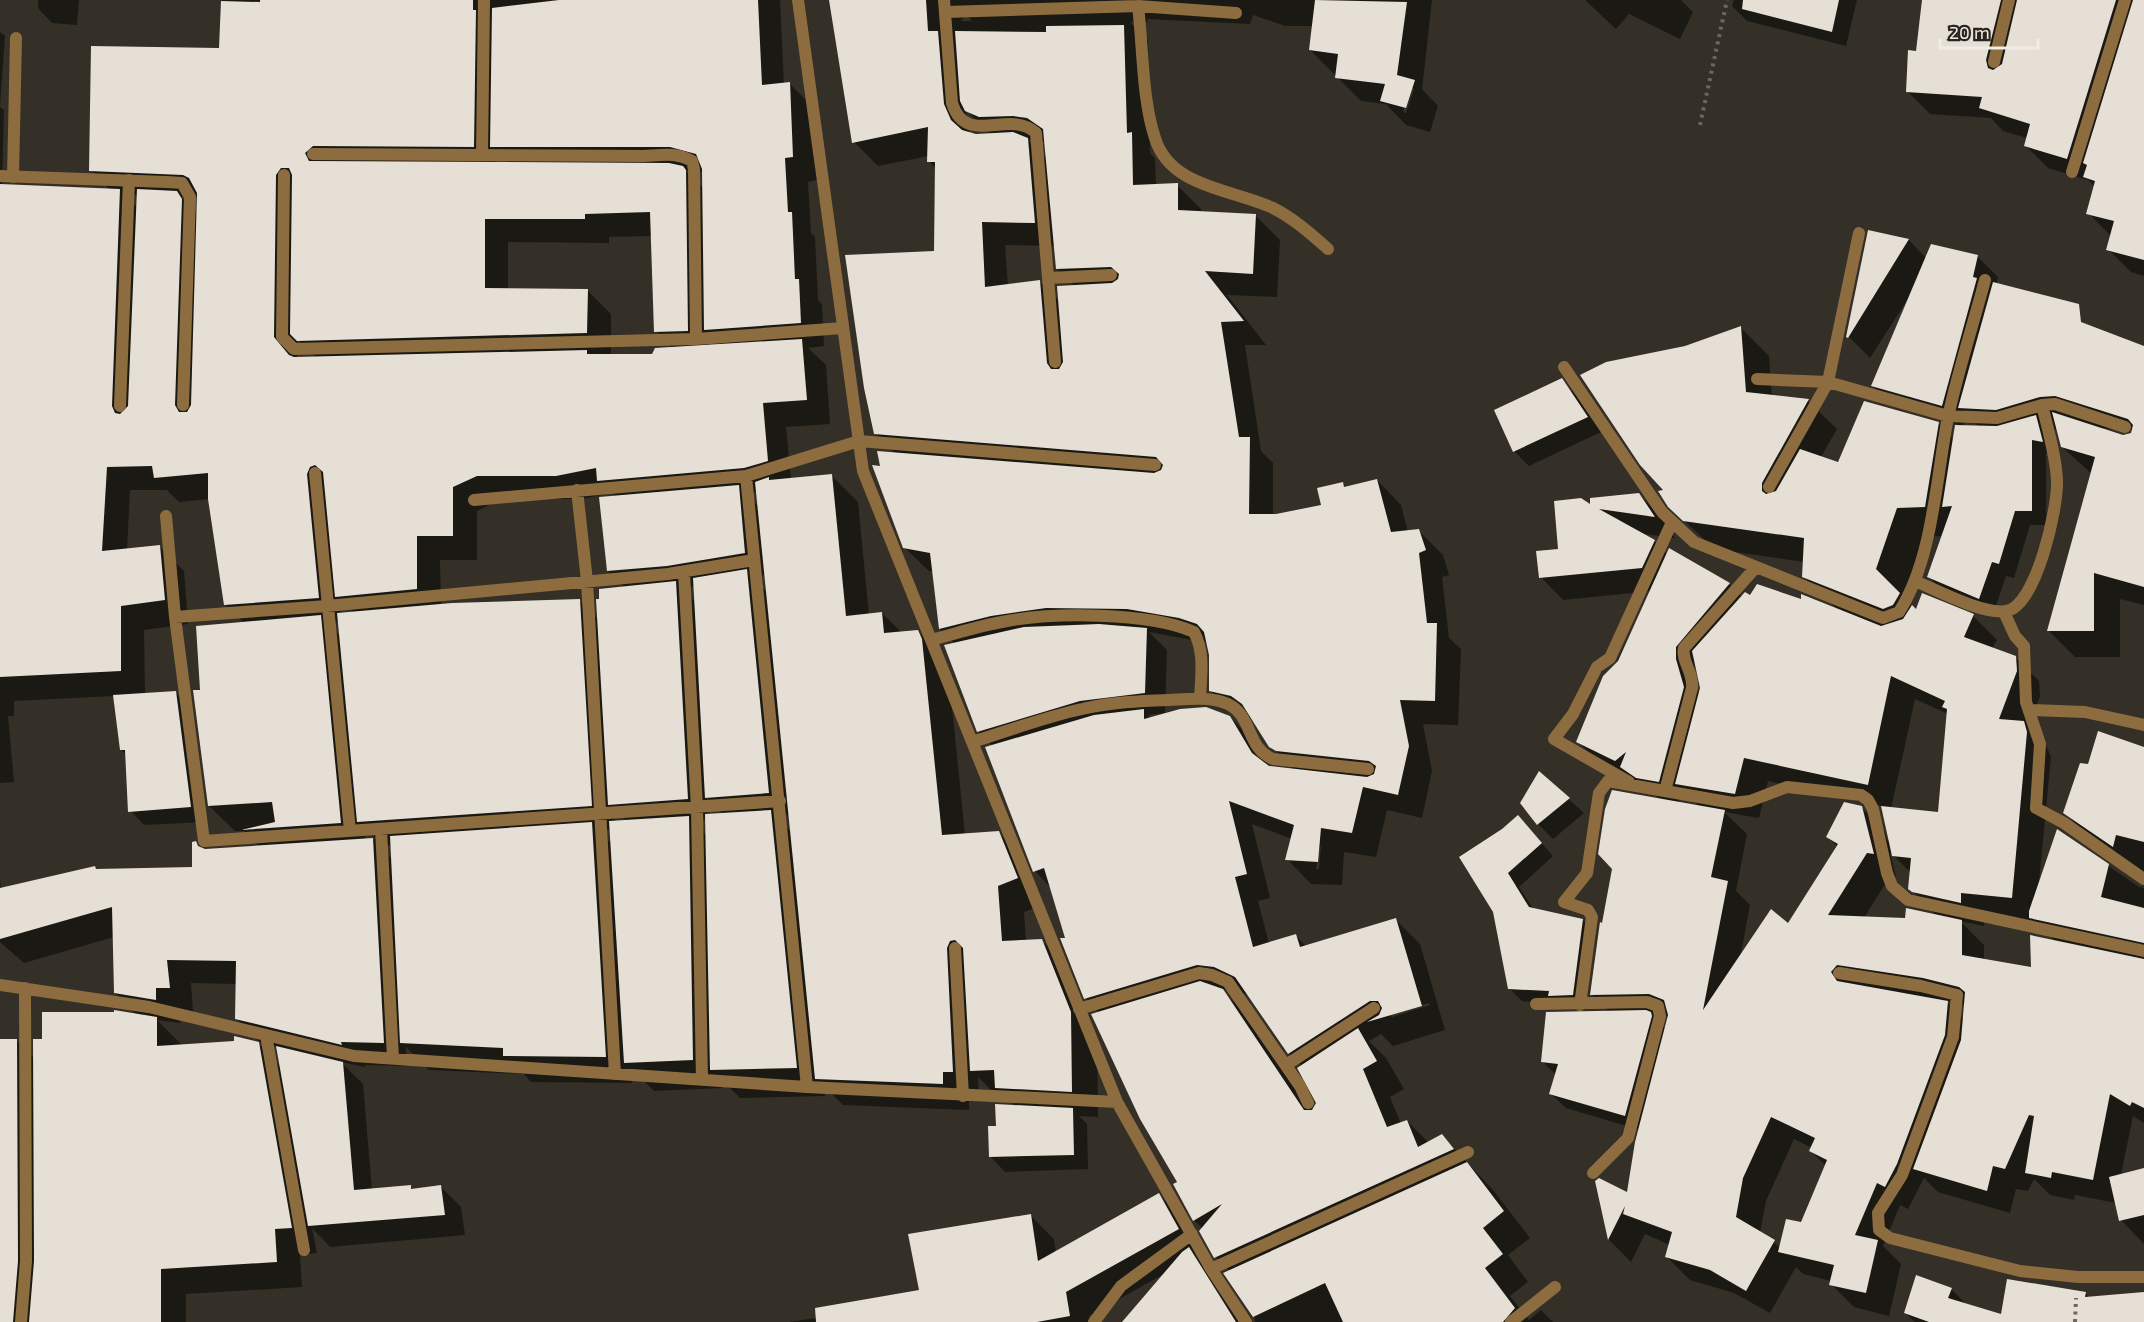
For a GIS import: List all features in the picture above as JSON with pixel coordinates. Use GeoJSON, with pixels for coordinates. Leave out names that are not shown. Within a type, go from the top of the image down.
{"type":"FeatureCollection","features":[{"type":"Feature","properties":{"kind":"street"},"geometry":{"type":"LineString","coordinates":[[482,154],[484,0]]}},
{"type":"Feature","properties":{"kind":"street"},"geometry":{"type":"LineString","coordinates":[[798,0],[863,471],[1117,1102],[1211,1269],[1246,1322]]}},
{"type":"Feature","properties":{"kind":"street"},"geometry":{"type":"LineString","coordinates":[[1994,62],[2009,0]]}},
{"type":"Feature","properties":{"kind":"street"},"geometry":{"type":"LineString","coordinates":[[2072,171],[2125,0]]}},
{"type":"Feature","properties":{"kind":"street"},"geometry":{"type":"LineString","coordinates":[[1055,362],[1036,133],[1029,127],[1019,124],[975,125],[964,123],[957,117],[952,103],[945,6],[1108,3],[1236,13]]}},
{"type":"Feature","properties":{"kind":"street"},"geometry":{"type":"LineString","coordinates":[[1138,6],[1151,122],[1162,154],[1177,170],[1198,183],[1261,203],[1291,219],[1328,249]]}},
{"type":"Feature","properties":{"kind":"street"},"geometry":{"type":"LineString","coordinates":[[13,177],[16,38]]}},
{"type":"Feature","properties":{"kind":"street"},"geometry":{"type":"LineString","coordinates":[[313,154],[644,156],[674,154],[692,161],[696,339]]}},
{"type":"Feature","properties":{"kind":"street"},"geometry":{"type":"LineString","coordinates":[[285,175],[282,337],[294,349],[696,339],[843,328]]}},
{"type":"Feature","properties":{"kind":"street"},"geometry":{"type":"LineString","coordinates":[[0,176],[182,183],[190,197],[183,405]]}},
{"type":"Feature","properties":{"kind":"street"},"geometry":{"type":"LineString","coordinates":[[120,406],[129,180]]}},
{"type":"Feature","properties":{"kind":"street"},"geometry":{"type":"LineString","coordinates":[[1769,487],[1828,382],[1859,233]]}},
{"type":"Feature","properties":{"kind":"street"},"geometry":{"type":"LineString","coordinates":[[1049,278],[1111,275]]}},
{"type":"Feature","properties":{"kind":"street"},"geometry":{"type":"LineString","coordinates":[[1564,367],[1606,432],[1672,522],[1694,542],[1883,618],[1899,612],[1915,581],[1937,491],[1948,416],[1985,280]]}},
{"type":"Feature","properties":{"kind":"street"},"geometry":{"type":"LineString","coordinates":[[1757,379],[1828,382],[1948,416],[1997,418],[2042,405],[2064,406],[2125,427]]}},
{"type":"Feature","properties":{"kind":"street"},"geometry":{"type":"LineString","coordinates":[[1915,581],[1983,608],[2004,612],[2019,604],[2028,592],[2055,513],[2057,480],[2042,405]]}},
{"type":"Feature","properties":{"kind":"street"},"geometry":{"type":"LineString","coordinates":[[474,500],[747,476],[859,441],[1155,465]]}},
{"type":"Feature","properties":{"kind":"street"},"geometry":{"type":"LineString","coordinates":[[315,473],[350,831]]}},
{"type":"Feature","properties":{"kind":"street"},"geometry":{"type":"LineString","coordinates":[[747,476],[807,1087]]}},
{"type":"Feature","properties":{"kind":"street"},"geometry":{"type":"LineString","coordinates":[[577,490],[587,581],[615,1074]]}},
{"type":"Feature","properties":{"kind":"street"},"geometry":{"type":"LineString","coordinates":[[166,516],[175,616],[204,841],[780,801]]}},
{"type":"Feature","properties":{"kind":"street"},"geometry":{"type":"LineString","coordinates":[[1638,787],[1554,739],[1573,714],[1597,667],[1610,658],[1672,522]]}},
{"type":"Feature","properties":{"kind":"street"},"geometry":{"type":"LineString","coordinates":[[175,616],[327,606],[684,572],[754,560]]}},
{"type":"Feature","properties":{"kind":"street"},"geometry":{"type":"LineString","coordinates":[[1665,791],[1692,688],[1692,674],[1683,653],[1684,648],[1756,567]]}},
{"type":"Feature","properties":{"kind":"street"},"geometry":{"type":"LineString","coordinates":[[684,572],[697,808],[702,1080]]}},
{"type":"Feature","properties":{"kind":"street"},"geometry":{"type":"LineString","coordinates":[[2004,612],[2014,636],[2024,646],[2025,693],[2040,744],[2036,808],[2064,823],[2144,879]]}},
{"type":"Feature","properties":{"kind":"street"},"geometry":{"type":"LineString","coordinates":[[931,640],[1003,621],[1036,618],[1107,617],[1172,624],[1194,633],[1199,641],[1202,653],[1200,698]]}},
{"type":"Feature","properties":{"kind":"street"},"geometry":{"type":"LineString","coordinates":[[972,742],[1081,709],[1120,702],[1200,698],[1225,703],[1235,708],[1245,723],[1252,742],[1263,755],[1273,759],[1368,770]]}},
{"type":"Feature","properties":{"kind":"street"},"geometry":{"type":"LineString","coordinates":[[2029,710],[2085,712],[2144,725]]}},
{"type":"Feature","properties":{"kind":"street"},"geometry":{"type":"LineString","coordinates":[[1580,1005],[1592,917],[1588,910],[1564,902],[1587,873],[1599,793],[1608,781],[1733,803],[1750,801],[1787,787],[1861,795],[1873,808],[1893,886],[1908,900],[2144,951]]}},
{"type":"Feature","properties":{"kind":"street"},"geometry":{"type":"LineString","coordinates":[[381,829],[393,1058]]}},
{"type":"Feature","properties":{"kind":"street"},"geometry":{"type":"LineString","coordinates":[[955,948],[963,1096]]}},
{"type":"Feature","properties":{"kind":"street"},"geometry":{"type":"LineString","coordinates":[[1839,972],[1921,986],[1957,995],[1953,1037],[1902,1175],[1878,1213],[1879,1230],[1890,1238],[2020,1271],[2078,1277],[2144,1277]]}},
{"type":"Feature","properties":{"kind":"street"},"geometry":{"type":"LineString","coordinates":[[1079,1009],[1199,973],[1212,975],[1228,982],[1286,1065],[1308,1103]]}},
{"type":"Feature","properties":{"kind":"street"},"geometry":{"type":"LineString","coordinates":[[0,985],[149,1007],[354,1056],[807,1087],[1117,1102]]}},
{"type":"Feature","properties":{"kind":"street"},"geometry":{"type":"LineString","coordinates":[[21,1322],[26,1261],[25,988]]}},
{"type":"Feature","properties":{"kind":"street"},"geometry":{"type":"LineString","coordinates":[[1536,1004],[1647,1002],[1658,1006],[1660,1016],[1628,1138],[1593,1173]]}},
{"type":"Feature","properties":{"kind":"street"},"geometry":{"type":"LineString","coordinates":[[1286,1065],[1374,1008]]}},
{"type":"Feature","properties":{"kind":"street"},"geometry":{"type":"LineString","coordinates":[[266,1035],[304,1250]]}},
{"type":"Feature","properties":{"kind":"street"},"geometry":{"type":"LineString","coordinates":[[1211,1269],[1468,1152]]}},
{"type":"Feature","properties":{"kind":"street"},"geometry":{"type":"LineString","coordinates":[[1094,1322],[1121,1286],[1192,1234]]}},
{"type":"Feature","properties":{"kind":"street"},"geometry":{"type":"LineString","coordinates":[[1511,1322],[1555,1287]]}},
{"type":"Feature","properties":{"kind":"path"},"geometry":{"type":"LineString","coordinates":[[1700,125],[1727,0]]}},
{"type":"Feature","properties":{"kind":"building"},"geometry":{"type":"Polygon","coordinates":[[[260,0],[473,0],[473,10],[476,10],[474,147],[313,146],[305,153],[309,161],[669,163],[683,166],[686,170],[688,331],[654,332],[650,212],[585,214],[585,219],[485,219],[485,288],[588,289],[587,333],[297,341],[290,334],[292,175],[289,168],[281,168],[276,175],[274,337],[289,355],[294,357],[587,350],[587,354],[652,354],[655,348],[802,339],[807,400],[763,403],[768,461],[744,468],[597,481],[596,468],[556,476],[477,476],[453,487],[453,536],[417,536],[417,589],[335,597],[323,472],[315,465],[310,467],[307,474],[319,598],[224,605],[208,499],[208,473],[154,478],[152,466],[107,467],[102,551],[160,545],[165,600],[121,606],[121,671],[0,677],[0,184],[120,189],[112,406],[115,413],[120,414],[128,406],[137,189],[177,191],[182,199],[175,405],[179,412],[187,412],[191,405],[197,193],[189,178],[183,175],[89,171],[91,46],[219,48],[221,1],[260,2],[260,0]]]}},
{"type":"Feature","properties":{"kind":"building"},"geometry":{"type":"Polygon","coordinates":[[[559,0],[758,0],[762,85],[790,82],[793,157],[785,158],[788,212],[792,212],[795,279],[799,279],[801,323],[704,330],[702,169],[696,154],[670,147],[490,147],[492,8],[559,0]]]}},
{"type":"Feature","properties":{"kind":"building"},"geometry":{"type":"Polygon","coordinates":[[[829,0],[926,0],[928,31],[938,31],[944,104],[951,120],[962,130],[976,134],[1013,132],[1028,138],[1035,223],[982,222],[985,287],[1040,280],[1047,363],[1051,369],[1059,369],[1063,362],[1057,286],[1112,283],[1118,279],[1119,274],[1111,267],[1056,269],[1043,129],[1027,118],[979,117],[965,111],[960,101],[955,31],[1046,32],[1046,26],[1124,25],[1127,133],[1132,132],[1133,185],[1178,183],[1178,210],[1256,214],[1253,274],[1205,271],[1244,321],[1221,322],[1239,437],[1250,437],[1249,514],[1276,514],[1321,505],[1317,488],[1343,482],[1344,487],[1377,479],[1391,532],[1419,529],[1426,550],[1419,553],[1427,623],[1437,623],[1435,701],[1400,700],[1409,746],[1398,795],[1363,787],[1352,833],[1321,828],[1318,862],[1285,860],[1294,825],[1229,801],[1247,874],[1235,877],[1253,947],[1296,934],[1300,947],[1396,918],[1422,1006],[1367,1022],[1379,1015],[1382,1008],[1378,1001],[1370,1001],[1288,1054],[1235,977],[1214,967],[1197,965],[1084,999],[1060,938],[1065,938],[1044,868],[1033,872],[985,747],[1094,715],[1144,709],[1144,719],[1180,709],[1206,707],[1230,716],[1252,753],[1269,766],[1367,777],[1374,774],[1376,766],[1369,761],[1276,751],[1269,747],[1242,704],[1231,696],[1209,691],[1209,655],[1204,632],[1197,624],[1179,618],[1127,609],[1046,608],[991,616],[939,629],[930,553],[903,548],[872,465],[880,466],[877,451],[1154,473],[1161,470],[1163,465],[1156,457],[874,434],[864,388],[845,255],[934,251],[935,162],[927,162],[928,127],[852,143],[829,0]]]}},
{"type":"Feature","properties":{"kind":"building"},"geometry":{"type":"Polygon","coordinates":[[[1315,0],[1407,2],[1397,75],[1415,80],[1406,108],[1380,101],[1385,84],[1335,78],[1338,54],[1309,50],[1315,0]]]}},
{"type":"Feature","properties":{"kind":"building"},"geometry":{"type":"Polygon","coordinates":[[[1743,0],[1839,0],[1832,32],[1742,9],[1743,0]]]}},
{"type":"Feature","properties":{"kind":"building"},"geometry":{"type":"Polygon","coordinates":[[[1922,0],[2001,0],[1986,60],[1988,68],[1993,70],[2002,64],[2017,0],[2116,0],[2067,159],[2024,146],[2030,124],[1979,108],[1982,97],[1906,92],[1908,50],[1916,51],[1922,0]]]}},
{"type":"Feature","properties":{"kind":"building"},"geometry":{"type":"Polygon","coordinates":[[[2133,0],[2144,0],[2144,260],[2106,250],[2114,221],[2086,214],[2095,181],[2083,177],[2087,165],[2083,163],[2133,0]]]}},
{"type":"Feature","properties":{"kind":"building"},"geometry":{"type":"Polygon","coordinates":[[[1868,230],[1909,239],[1848,338],[1846,337],[1868,230]]]}},
{"type":"Feature","properties":{"kind":"building"},"geometry":{"type":"Polygon","coordinates":[[[1931,244],[1978,255],[1973,277],[1977,278],[1942,406],[1871,386],[1931,244]]]}},
{"type":"Feature","properties":{"kind":"building"},"geometry":{"type":"Polygon","coordinates":[[[1993,282],[2079,304],[2081,322],[2144,346],[2144,587],[2094,573],[2094,631],[2047,631],[2095,457],[2061,447],[2052,412],[2123,435],[2131,433],[2133,425],[2128,419],[2055,396],[2040,397],[1996,410],[1958,408],[1993,282]]]}},
{"type":"Feature","properties":{"kind":"building"},"geometry":{"type":"Polygon","coordinates":[[[1741,326],[1746,392],[1809,399],[1762,483],[1762,491],[1766,494],[1776,491],[1800,449],[1838,462],[1864,401],[1939,422],[1925,507],[1897,508],[1876,569],[1900,593],[1893,605],[1883,609],[1802,577],[1804,538],[1683,521],[1668,507],[1658,491],[1663,490],[1640,465],[1580,375],[1606,362],[1685,346],[1741,326]]]}},
{"type":"Feature","properties":{"kind":"building"},"geometry":{"type":"Polygon","coordinates":[[[1562,378],[1588,417],[1513,452],[1494,410],[1562,378]]]}},
{"type":"Feature","properties":{"kind":"building"},"geometry":{"type":"Polygon","coordinates":[[[2036,415],[2043,442],[2032,440],[2032,511],[2015,511],[1999,564],[1992,562],[1979,599],[1927,577],[1952,506],[1942,507],[1955,425],[1997,426],[2036,415]]]}},
{"type":"Feature","properties":{"kind":"building"},"geometry":{"type":"Polygon","coordinates":[[[832,474],[846,616],[882,612],[884,633],[918,630],[922,639],[942,835],[999,831],[1018,878],[998,886],[1002,941],[1042,939],[1071,1012],[1072,1092],[995,1088],[994,1070],[970,1071],[963,948],[955,940],[950,941],[947,948],[953,1072],[943,1072],[943,1084],[815,1079],[755,482],[769,477],[769,480],[832,474]]]}},
{"type":"Feature","properties":{"kind":"building"},"geometry":{"type":"Polygon","coordinates":[[[739,485],[745,553],[667,566],[607,571],[599,497],[739,485]]]}},
{"type":"Feature","properties":{"kind":"building"},"geometry":{"type":"Polygon","coordinates":[[[1639,493],[1655,517],[1599,509],[1655,540],[1642,568],[1539,578],[1536,551],[1558,549],[1554,501],[1581,498],[1590,504],[1590,498],[1639,493]]]}},
{"type":"Feature","properties":{"kind":"building"},"geometry":{"type":"Polygon","coordinates":[[[1669,548],[1730,583],[1676,647],[1676,659],[1684,687],[1659,782],[1636,778],[1620,767],[1626,752],[1615,761],[1576,742],[1603,676],[1618,661],[1669,548]]]}},
{"type":"Feature","properties":{"kind":"building"},"geometry":{"type":"Polygon","coordinates":[[[747,569],[769,793],[705,798],[693,578],[747,569]]]}},
{"type":"Feature","properties":{"kind":"building"},"geometry":{"type":"Polygon","coordinates":[[[676,581],[688,799],[608,805],[596,599],[599,599],[599,589],[676,581]]]}},
{"type":"Feature","properties":{"kind":"building"},"geometry":{"type":"Polygon","coordinates":[[[1757,584],[1801,599],[1801,594],[1881,626],[1903,619],[1912,605],[1916,609],[1922,593],[1974,614],[1964,637],[2016,656],[2017,671],[1999,719],[2024,721],[2027,732],[2012,898],[1961,893],[1961,903],[1912,892],[1908,889],[1911,858],[1892,856],[1881,806],[1938,812],[1947,709],[1942,707],[1945,701],[1891,676],[1868,785],[1744,758],[1735,794],[1675,784],[1700,688],[1692,651],[1745,592],[1750,595],[1757,584]]]}},
{"type":"Feature","properties":{"kind":"building"},"geometry":{"type":"Polygon","coordinates":[[[580,599],[592,806],[357,822],[337,613],[452,603],[580,599]]]}},
{"type":"Feature","properties":{"kind":"building"},"geometry":{"type":"Polygon","coordinates":[[[321,615],[341,823],[241,830],[275,822],[272,802],[208,806],[193,690],[200,690],[196,626],[321,615]]]}},
{"type":"Feature","properties":{"kind":"building"},"geometry":{"type":"Polygon","coordinates":[[[1099,624],[1147,628],[1145,693],[1080,701],[977,732],[944,645],[1024,627],[1099,624]]]}},
{"type":"Feature","properties":{"kind":"building"},"geometry":{"type":"Polygon","coordinates":[[[176,691],[191,807],[128,812],[125,750],[120,750],[113,695],[176,691]]]}},
{"type":"Feature","properties":{"kind":"building"},"geometry":{"type":"Polygon","coordinates":[[[2098,731],[2144,747],[2144,842],[2116,835],[2113,847],[2063,813],[2080,763],[2088,764],[2098,731]]]}},
{"type":"Feature","properties":{"kind":"building"},"geometry":{"type":"Polygon","coordinates":[[[1539,771],[1570,798],[1537,825],[1520,803],[1539,771]]]}},
{"type":"Feature","properties":{"kind":"building"},"geometry":{"type":"Polygon","coordinates":[[[1612,790],[1725,810],[1711,877],[1728,881],[1703,1010],[1771,909],[1788,923],[1838,844],[1826,837],[1844,802],[1862,806],[1874,854],[1867,853],[1828,915],[1905,918],[1906,908],[1962,920],[1962,955],[2031,967],[2030,935],[2144,959],[2144,1108],[2132,1102],[2130,1106],[2110,1094],[2093,1180],[2052,1172],[2051,1178],[2025,1173],[2034,1116],[2029,1115],[2005,1169],[1993,1166],[1987,1191],[1913,1169],[1961,1040],[1965,992],[1959,987],[1923,978],[1837,965],[1831,972],[1837,981],[1948,1001],[1945,1035],[1897,1164],[1885,1187],[1877,1183],[1855,1235],[1878,1240],[1866,1293],[1829,1285],[1834,1265],[1778,1252],[1786,1219],[1801,1222],[1827,1160],[1809,1151],[1815,1138],[1771,1117],[1743,1178],[1736,1217],[1775,1240],[1746,1291],[1710,1270],[1665,1257],[1672,1232],[1623,1214],[1625,1206],[1608,1240],[1595,1181],[1599,1178],[1627,1192],[1635,1142],[1668,1015],[1664,1000],[1649,994],[1590,995],[1600,922],[1602,923],[1612,869],[1598,854],[1605,809],[1612,790]]]}},
{"type":"Feature","properties":{"kind":"building"},"geometry":{"type":"Polygon","coordinates":[[[771,810],[797,1068],[710,1070],[705,814],[771,810]]]}},
{"type":"Feature","properties":{"kind":"building"},"geometry":{"type":"Polygon","coordinates":[[[1518,815],[1542,843],[1508,873],[1529,907],[1583,919],[1573,995],[1548,996],[1549,991],[1508,989],[1493,912],[1459,857],[1502,829],[1518,815]]]}},
{"type":"Feature","properties":{"kind":"building"},"geometry":{"type":"Polygon","coordinates":[[[689,816],[693,1060],[624,1063],[609,821],[689,816]]]}},
{"type":"Feature","properties":{"kind":"building"},"geometry":{"type":"Polygon","coordinates":[[[592,822],[606,1057],[503,1056],[503,1048],[400,1043],[390,836],[592,822]]]}},
{"type":"Feature","properties":{"kind":"building"},"geometry":{"type":"Polygon","coordinates":[[[2057,829],[2109,864],[2101,897],[2144,908],[2144,943],[2029,918],[2029,911],[2057,829]]]}},
{"type":"Feature","properties":{"kind":"building"},"geometry":{"type":"Polygon","coordinates":[[[373,838],[384,1043],[341,1042],[342,1045],[235,1019],[236,961],[167,960],[170,988],[156,988],[156,1000],[114,993],[112,907],[0,939],[0,888],[95,866],[96,869],[192,867],[192,842],[196,841],[198,846],[205,849],[373,838]]]}},
{"type":"Feature","properties":{"kind":"building"},"geometry":{"type":"Polygon","coordinates":[[[1200,981],[1223,989],[1304,1110],[1312,1110],[1316,1103],[1297,1068],[1358,1028],[1377,1061],[1363,1069],[1387,1127],[1407,1120],[1418,1147],[1442,1134],[1454,1149],[1214,1258],[1199,1231],[1222,1204],[1193,1221],[1173,1184],[1177,1182],[1140,1119],[1091,1014],[1200,981]]]}},
{"type":"Feature","properties":{"kind":"building"},"geometry":{"type":"Polygon","coordinates":[[[114,1010],[157,1017],[157,1046],[234,1041],[234,1036],[259,1042],[292,1228],[275,1229],[277,1262],[161,1269],[161,1322],[29,1322],[34,1261],[33,1039],[42,1039],[42,1012],[114,1012],[114,1010]]]}},
{"type":"Feature","properties":{"kind":"building"},"geometry":{"type":"Polygon","coordinates":[[[1646,1010],[1651,1012],[1652,1016],[1625,1116],[1549,1094],[1558,1064],[1541,1062],[1546,1012],[1646,1010]]]}},
{"type":"Feature","properties":{"kind":"building"},"geometry":{"type":"Polygon","coordinates":[[[0,1039],[17,1039],[18,1261],[13,1322],[0,1322],[0,1039]]]}},
{"type":"Feature","properties":{"kind":"building"},"geometry":{"type":"Polygon","coordinates":[[[276,1046],[343,1062],[354,1190],[411,1185],[411,1189],[441,1185],[445,1215],[308,1226],[276,1046]]]}},
{"type":"Feature","properties":{"kind":"building"},"geometry":{"type":"Polygon","coordinates":[[[995,1104],[1073,1108],[1074,1155],[989,1157],[988,1126],[996,1126],[995,1104]]]}},
{"type":"Feature","properties":{"kind":"building"},"geometry":{"type":"Polygon","coordinates":[[[1467,1162],[1504,1211],[1483,1228],[1503,1254],[1485,1268],[1515,1308],[1503,1322],[1343,1322],[1325,1283],[1253,1317],[1223,1273],[1467,1162]]]}},
{"type":"Feature","properties":{"kind":"building"},"geometry":{"type":"Polygon","coordinates":[[[2144,1168],[2144,1215],[2119,1221],[2109,1177],[2144,1168]]]}},
{"type":"Feature","properties":{"kind":"building"},"geometry":{"type":"Polygon","coordinates":[[[1159,1193],[1179,1229],[1066,1292],[1070,1316],[1037,1322],[816,1322],[815,1308],[919,1290],[908,1234],[1031,1214],[1038,1261],[1159,1193]]]}},
{"type":"Feature","properties":{"kind":"building"},"geometry":{"type":"Polygon","coordinates":[[[1189,1247],[1236,1322],[1122,1322],[1182,1252],[1189,1247]]]}},
{"type":"Feature","properties":{"kind":"building"},"geometry":{"type":"Polygon","coordinates":[[[1916,1275],[1952,1288],[1948,1298],[2001,1314],[2007,1279],[2086,1292],[2085,1297],[2144,1292],[2144,1322],[1929,1322],[1904,1313],[1916,1275]]]}}]}
